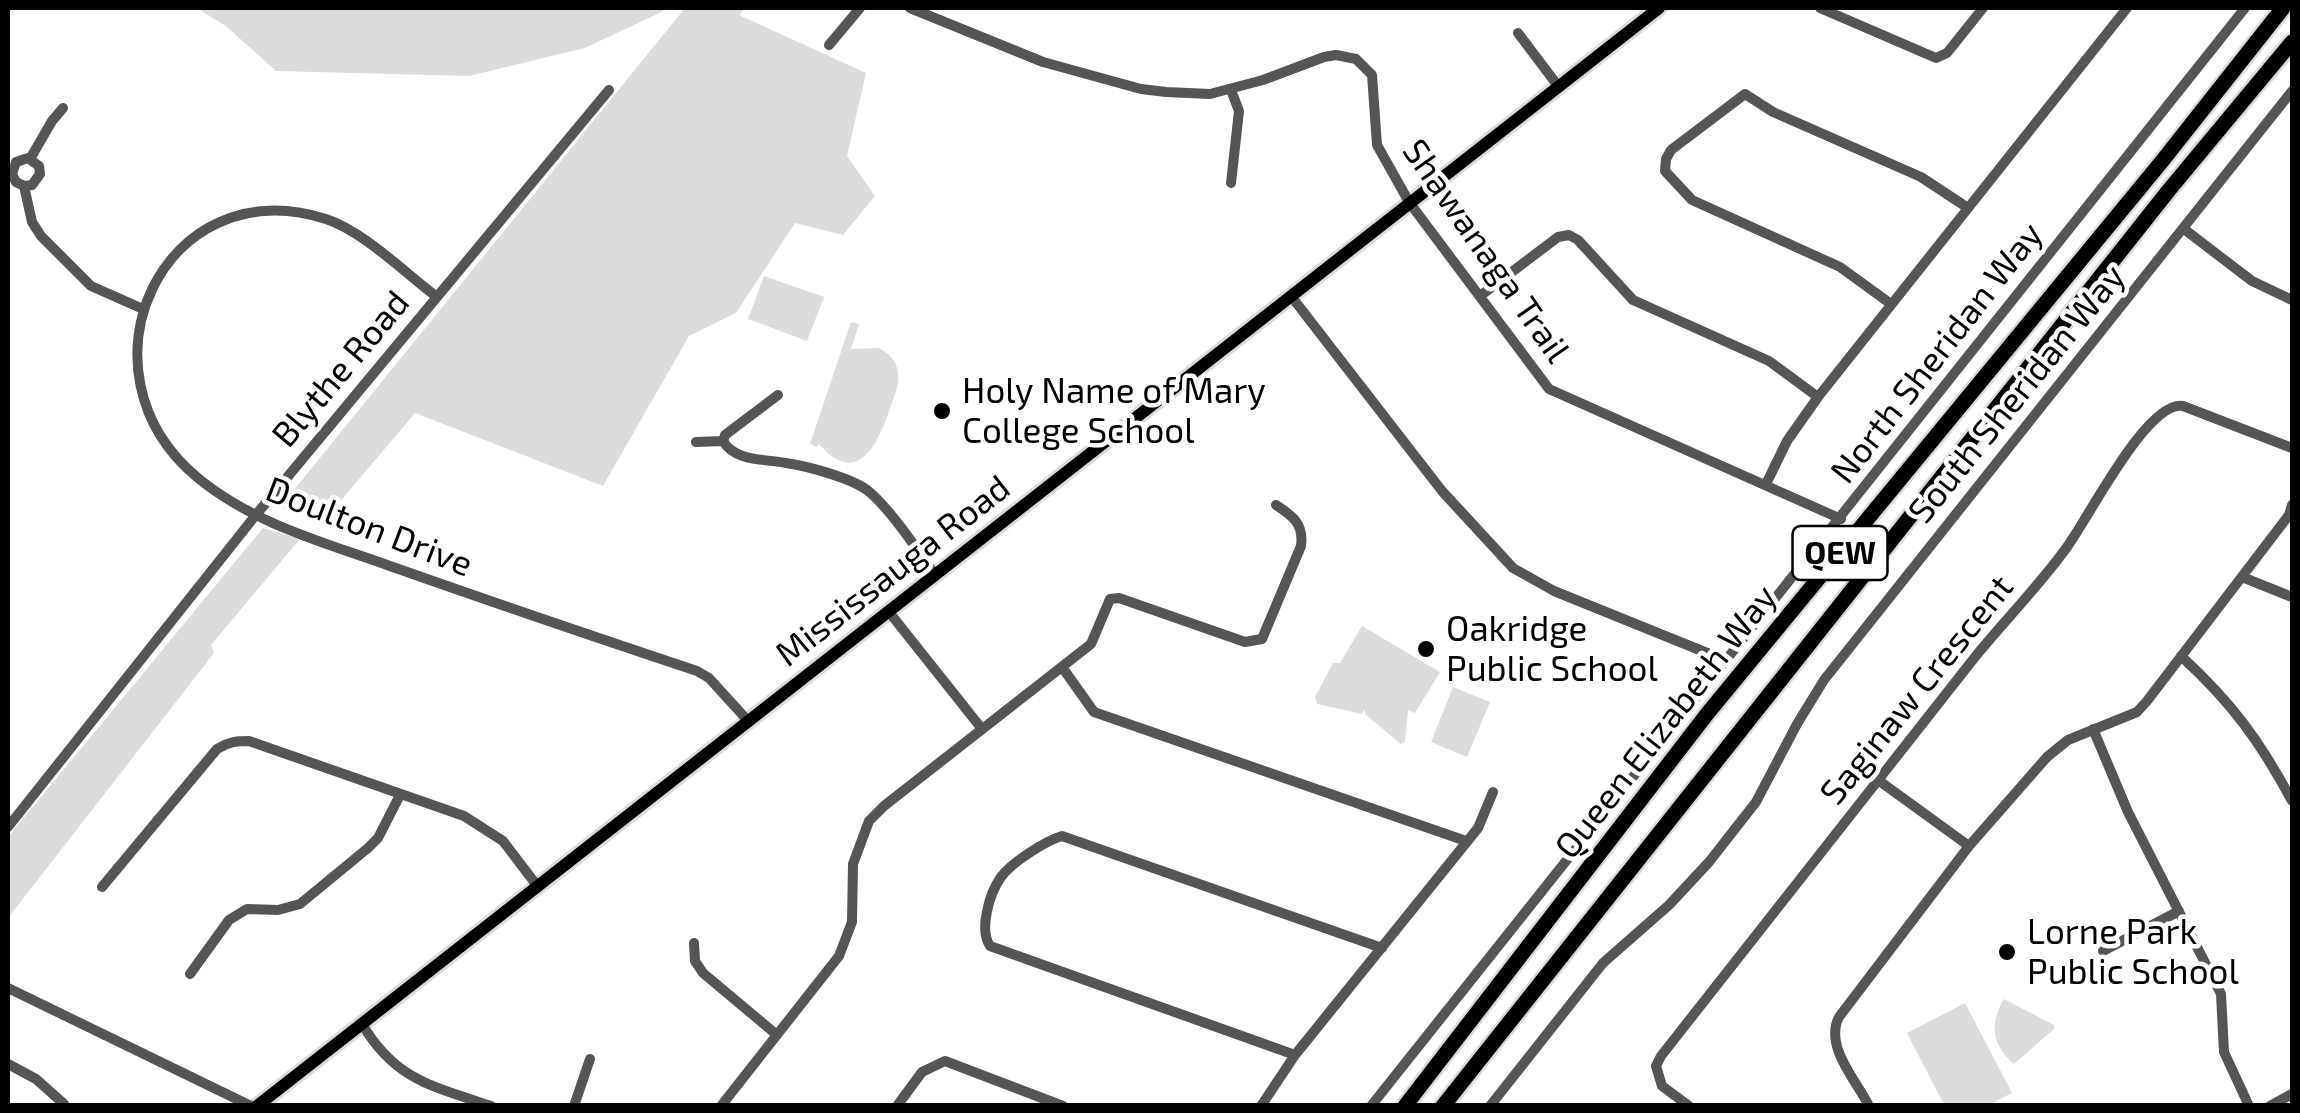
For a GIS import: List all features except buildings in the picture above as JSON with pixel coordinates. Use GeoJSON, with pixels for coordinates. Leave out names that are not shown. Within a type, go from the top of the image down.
{"type":"FeatureCollection","features":[{"type":"Feature","properties":{"kind":"highway","name":"Queen Elizabeth Way"},"geometry":{"type":"LineString","coordinates":[[1405,1106],[1708,714],[2163,160],[2282,8]]}},
{"type":"Feature","properties":{"kind":"highway","name":"Queen Elizabeth Way"},"geometry":{"type":"LineString","coordinates":[[1442,1106],[2157,205],[2292,42]]}},
{"type":"Feature","properties":{"kind":"main road","name":"Mississauga Road"},"geometry":{"type":"LineString","coordinates":[[254,1106],[1659,8]]}},
{"type":"Feature","properties":{"kind":"street"},"geometry":{"type":"LineString","coordinates":[[830,46],[860,8]]}},
{"type":"Feature","properties":{"kind":"street","name":"Shawanaga Trail"},"geometry":{"type":"LineString","coordinates":[[910,8],[1043,62],[1166,92],[1210,94],[1336,55],[1356,59],[1372,75],[1377,145],[1409,202],[1549,389],[1841,519]]}},
{"type":"Feature","properties":{"kind":"street"},"geometry":{"type":"LineString","coordinates":[[1820,8],[1936,58],[1947,53],[1983,8]]}},
{"type":"Feature","properties":{"kind":"street"},"geometry":{"type":"LineString","coordinates":[[1766,484],[1787,442],[1818,397],[2127,8]]}},
{"type":"Feature","properties":{"kind":"street","name":"North Sheridan Way"},"geometry":{"type":"LineString","coordinates":[[1372,1106],[2245,8]]}},
{"type":"Feature","properties":{"kind":"street"},"geometry":{"type":"LineString","coordinates":[[1518,33],[1558,86]]}},
{"type":"Feature","properties":{"kind":"street","name":"Blythe Road"},"geometry":{"type":"LineString","coordinates":[[8,827],[255,516],[609,90]]}},
{"type":"Feature","properties":{"kind":"street"},"geometry":{"type":"LineString","coordinates":[[1231,90],[1239,124],[1231,183]]}},
{"type":"Feature","properties":{"kind":"street","name":"South Sheridan Way"},"geometry":{"type":"LineString","coordinates":[[1490,1106],[1602,963],[1669,905],[1709,862],[1756,802],[1824,680],[2292,92]]}},
{"type":"Feature","properties":{"kind":"street"},"geometry":{"type":"LineString","coordinates":[[1892,304],[1840,267],[1692,200],[1666,171],[1671,150],[1745,94],[1772,112],[1921,177],[1968,208]]}},
{"type":"Feature","properties":{"kind":"street"},"geometry":{"type":"LineString","coordinates":[[30,159],[63,108]]}},
{"type":"Feature","properties":{"kind":"street"},"geometry":{"type":"LineString","coordinates":[[30,159],[39,166],[40,174],[32,185],[24,186],[16,182],[12,170],[20,160],[30,159]]}},
{"type":"Feature","properties":{"kind":"street"},"geometry":{"type":"LineString","coordinates":[[24,186],[32,222],[41,236],[91,286],[143,309]]}},
{"type":"Feature","properties":{"kind":"street","name":"Doulton Drive"},"geometry":{"type":"LineString","coordinates":[[437,297],[345,228],[303,214],[252,213],[204,232],[165,265],[143,309],[136,337],[136,359],[148,412],[183,464],[216,492],[255,516],[697,672],[709,678],[749,722]]}},
{"type":"Feature","properties":{"kind":"street"},"geometry":{"type":"LineString","coordinates":[[2184,229],[2252,281],[2292,300]]}},
{"type":"Feature","properties":{"kind":"street"},"geometry":{"type":"LineString","coordinates":[[1480,296],[1558,237],[1568,234],[1633,300],[1768,361],[1818,397]]}},
{"type":"Feature","properties":{"kind":"street"},"geometry":{"type":"LineString","coordinates":[[1291,296],[1442,491],[1513,568],[1554,591],[1727,661]]}},
{"type":"Feature","properties":{"kind":"street"},"geometry":{"type":"LineString","coordinates":[[723,441],[731,428],[778,395]]}},
{"type":"Feature","properties":{"kind":"street","name":"Saginaw Crescent"},"geometry":{"type":"LineString","coordinates":[[1689,1106],[1662,1086],[1656,1066],[1661,1056],[2002,623],[2068,546],[2117,468],[2160,414],[2170,406],[2184,406],[2292,448]]}},
{"type":"Feature","properties":{"kind":"street"},"geometry":{"type":"LineString","coordinates":[[723,441],[727,448],[765,463],[800,466],[868,491],[936,575]]}},
{"type":"Feature","properties":{"kind":"street"},"geometry":{"type":"LineString","coordinates":[[696,442],[723,441]]}},
{"type":"Feature","properties":{"kind":"street"},"geometry":{"type":"LineString","coordinates":[[721,1106],[840,956],[852,922],[853,864],[869,821],[1091,644],[1110,600],[1119,598],[1244,642],[1262,639],[1303,536],[1296,518],[1276,505]]}},
{"type":"Feature","properties":{"kind":"street"},"geometry":{"type":"LineString","coordinates":[[1869,1106],[1838,1052],[1835,1024],[1969,846],[2046,756],[2068,740],[2136,712],[2242,578],[2289,515],[2292,505]]}},
{"type":"Feature","properties":{"kind":"street"},"geometry":{"type":"LineString","coordinates":[[2242,578],[2292,598]]}},
{"type":"Feature","properties":{"kind":"street"},"geometry":{"type":"LineString","coordinates":[[889,612],[982,728]]}},
{"type":"Feature","properties":{"kind":"street"},"geometry":{"type":"LineString","coordinates":[[2181,656],[2250,728],[2292,802]]}},
{"type":"Feature","properties":{"kind":"street"},"geometry":{"type":"LineString","coordinates":[[1062,667],[1094,712],[1466,842]]}},
{"type":"Feature","properties":{"kind":"street"},"geometry":{"type":"LineString","coordinates":[[2093,728],[2128,812],[2221,994],[2224,1052],[2249,1106]]}},
{"type":"Feature","properties":{"kind":"street"},"geometry":{"type":"LineString","coordinates":[[102,887],[226,742],[249,742],[464,816],[517,856],[538,886]]}},
{"type":"Feature","properties":{"kind":"street"},"geometry":{"type":"LineString","coordinates":[[1878,780],[1969,846]]}},
{"type":"Feature","properties":{"kind":"street"},"geometry":{"type":"LineString","coordinates":[[1261,1106],[1296,1055],[1482,821],[1492,792]]}},
{"type":"Feature","properties":{"kind":"street"},"geometry":{"type":"LineString","coordinates":[[190,974],[229,920],[248,910],[278,910],[300,904],[368,848],[378,838],[400,795]]}},
{"type":"Feature","properties":{"kind":"street"},"geometry":{"type":"LineString","coordinates":[[1296,1055],[990,946],[983,926],[1001,877],[1046,841],[1062,836],[1382,948]]}},
{"type":"Feature","properties":{"kind":"street"},"geometry":{"type":"LineString","coordinates":[[2103,951],[2179,911]]}},
{"type":"Feature","properties":{"kind":"street"},"geometry":{"type":"LineString","coordinates":[[694,943],[695,961],[703,973],[776,1035]]}},
{"type":"Feature","properties":{"kind":"street"},"geometry":{"type":"LineString","coordinates":[[8,988],[254,1106]]}},
{"type":"Feature","properties":{"kind":"street"},"geometry":{"type":"LineString","coordinates":[[362,1024],[404,1074],[492,1106]]}},
{"type":"Feature","properties":{"kind":"street"},"geometry":{"type":"LineString","coordinates":[[574,1106],[590,1059]]}},
{"type":"Feature","properties":{"kind":"street"},"geometry":{"type":"LineString","coordinates":[[897,1106],[922,1072],[945,1061],[1036,1102],[1062,1106]]}},
{"type":"Feature","properties":{"kind":"street"},"geometry":{"type":"LineString","coordinates":[[8,1064],[36,1079],[64,1104]]}},
{"type":"Feature","properties":{"kind":"street"},"geometry":{"type":"LineString","coordinates":[[2270,1106],[2292,1094]]}},
{"type":"Feature","properties":{"kind":"shaded area"},"geometry":{"type":"Polygon","coordinates":[[[197,8],[670,8],[585,48],[469,76],[276,71],[227,27],[197,8]]]}},
{"type":"Feature","properties":{"kind":"shaded area"},"geometry":{"type":"Polygon","coordinates":[[[685,8],[745,8],[739,15],[866,73],[847,156],[875,196],[843,235],[795,223],[736,313],[689,336],[603,486],[415,413],[322,523],[280,507],[685,8]]]}},
{"type":"Feature","properties":{"kind":"shaded area"},"geometry":{"type":"Polygon","coordinates":[[[764,276],[824,297],[807,341],[748,319],[764,276]]]}},
{"type":"Feature","properties":{"kind":"shaded area"},"geometry":{"type":"Polygon","coordinates":[[[851,322],[859,324],[851,349],[879,348],[894,361],[898,377],[884,425],[871,449],[854,462],[844,462],[819,444],[810,444],[851,322]]]}},
{"type":"Feature","properties":{"kind":"shaded area"},"geometry":{"type":"Polygon","coordinates":[[[263,528],[300,539],[211,645],[214,653],[8,918],[8,837],[263,528]]]}},
{"type":"Feature","properties":{"kind":"shaded area"},"geometry":{"type":"Polygon","coordinates":[[[1362,626],[1440,672],[1415,713],[1408,710],[1405,742],[1401,744],[1365,714],[1365,709],[1362,714],[1317,704],[1315,697],[1333,663],[1340,663],[1362,626]]]}},
{"type":"Feature","properties":{"kind":"shaded area"},"geometry":{"type":"Polygon","coordinates":[[[1453,687],[1490,702],[1467,757],[1431,742],[1453,687]]]}},
{"type":"Feature","properties":{"kind":"shaded area"},"geometry":{"type":"Polygon","coordinates":[[[2004,999],[2054,1025],[2014,1064],[1995,1034],[1996,1017],[2004,999]]]}},
{"type":"Feature","properties":{"kind":"shaded area"},"geometry":{"type":"Polygon","coordinates":[[[1965,1003],[2012,1093],[1988,1105],[1944,1105],[1907,1033],[1965,1003]]]}},
{"type":"Feature","properties":{"kind":"place","name":"Holy Name of Mary College School"},"geometry":{"type":"Point","coordinates":[942,411]}},
{"type":"Feature","properties":{"kind":"place","name":"Oakridge Public School"},"geometry":{"type":"Point","coordinates":[1426,649]}},
{"type":"Feature","properties":{"kind":"place","name":"Lorne Park Public School"},"geometry":{"type":"Point","coordinates":[2007,952]}}]}
